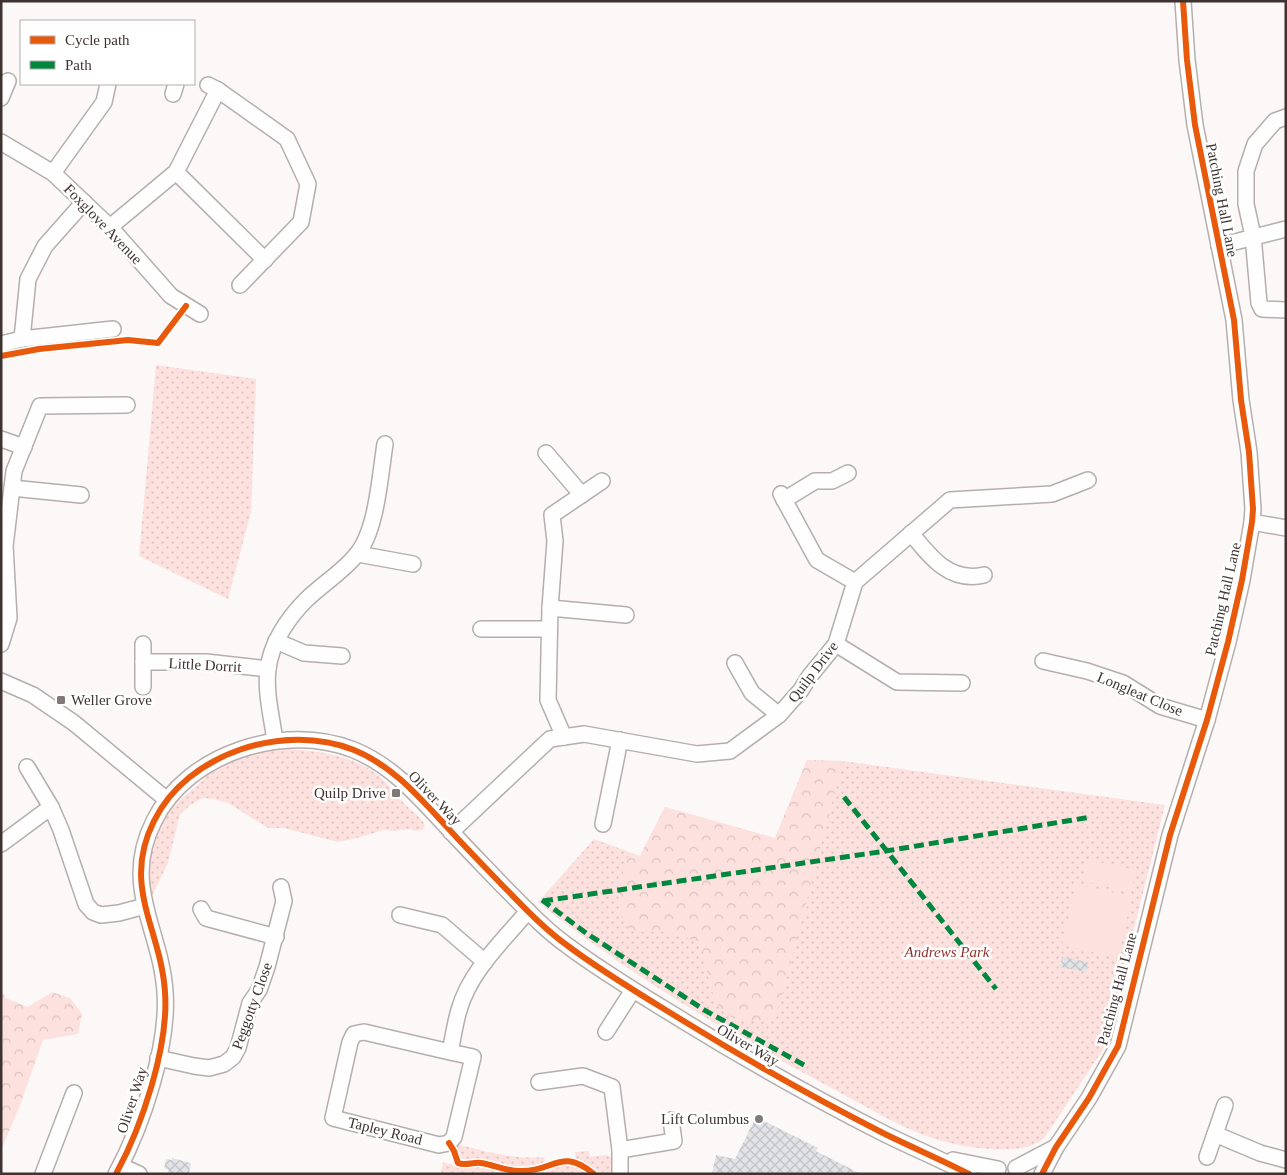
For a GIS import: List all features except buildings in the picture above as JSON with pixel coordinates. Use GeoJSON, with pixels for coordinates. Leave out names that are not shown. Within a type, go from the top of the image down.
{"type":"FeatureCollection","features":[{"type":"Feature","properties":{"kind":"street","name":"Patching Hall Lane"},"geometry":{"type":"LineString","coordinates":[[1042,1174],[1056,1147],[1090,1098],[1118,1046],[1170,835],[1228,642],[1242,580],[1252,522],[1253,509],[1249,452],[1241,400],[1234,320],[1194,117],[1187,60],[1183,1]]}},
{"type":"Feature","properties":{"kind":"street"},"geometry":{"type":"LineString","coordinates":[[1,98],[8,81]]}},
{"type":"Feature","properties":{"kind":"street"},"geometry":{"type":"LineString","coordinates":[[53,173],[104,102],[108,85]]}},
{"type":"Feature","properties":{"kind":"street"},"geometry":{"type":"LineString","coordinates":[[110,227],[176,172],[213,88],[287,139],[308,184],[301,222],[240,285]]}},
{"type":"Feature","properties":{"kind":"street"},"geometry":{"type":"LineString","coordinates":[[1286,117],[1275,121],[1256,144],[1246,171],[1246,204],[1253,236],[1259,303],[1262,309],[1286,310]]}},
{"type":"Feature","properties":{"kind":"street","name":"Foxglove Avenue"},"geometry":{"type":"LineString","coordinates":[[1,142],[53,173],[110,227],[171,296],[200,314]]}},
{"type":"Feature","properties":{"kind":"street"},"geometry":{"type":"LineString","coordinates":[[176,172],[265,260]]}},
{"type":"Feature","properties":{"kind":"street"},"geometry":{"type":"LineString","coordinates":[[22,338],[28,279],[45,246],[84,202]]}},
{"type":"Feature","properties":{"kind":"street"},"geometry":{"type":"LineString","coordinates":[[1219,246],[1286,229]]}},
{"type":"Feature","properties":{"kind":"street"},"geometry":{"type":"LineString","coordinates":[[1,344],[22,338],[113,329]]}},
{"type":"Feature","properties":{"kind":"street"},"geometry":{"type":"LineString","coordinates":[[1,644],[10,618],[3,547],[14,471],[40,406],[127,405]]}},
{"type":"Feature","properties":{"kind":"street"},"geometry":{"type":"LineString","coordinates":[[1,439],[24,447]]}},
{"type":"Feature","properties":{"kind":"street"},"geometry":{"type":"LineString","coordinates":[[274,741],[268,688],[268,669],[276,641],[287,622],[306,600],[358,554],[369,533],[385,444]]}},
{"type":"Feature","properties":{"kind":"street"},"geometry":{"type":"LineString","coordinates":[[546,453],[582,495]]}},
{"type":"Feature","properties":{"kind":"street"},"geometry":{"type":"LineString","coordinates":[[848,474],[832,481],[815,481],[783,497],[817,560],[855,582],[950,500],[1052,494],[1088,480]]}},
{"type":"Feature","properties":{"kind":"street"},"geometry":{"type":"LineString","coordinates":[[564,737],[548,700],[549,628],[555,541],[552,515],[602,481]]}},
{"type":"Feature","properties":{"kind":"street"},"geometry":{"type":"LineString","coordinates":[[12,488],[81,495]]}},
{"type":"Feature","properties":{"kind":"street"},"geometry":{"type":"LineString","coordinates":[[1252,522],[1286,528]]}},
{"type":"Feature","properties":{"kind":"street"},"geometry":{"type":"LineString","coordinates":[[911,533],[938,564],[949,572],[962,576],[976,577],[984,575]]}},
{"type":"Feature","properties":{"kind":"street"},"geometry":{"type":"LineString","coordinates":[[358,554],[413,564]]}},
{"type":"Feature","properties":{"kind":"street","name":"Quilp Drive"},"geometry":{"type":"LineString","coordinates":[[451,832],[550,739],[584,734],[697,754],[730,751],[779,715],[802,690],[809,677],[836,644],[855,582]]}},
{"type":"Feature","properties":{"kind":"street"},"geometry":{"type":"LineString","coordinates":[[550,608],[626,615]]}},
{"type":"Feature","properties":{"kind":"street"},"geometry":{"type":"LineString","coordinates":[[481,629],[549,628]]}},
{"type":"Feature","properties":{"kind":"street"},"geometry":{"type":"LineString","coordinates":[[276,641],[304,653],[342,656]]}},
{"type":"Feature","properties":{"kind":"street"},"geometry":{"type":"LineString","coordinates":[[142,644],[143,687]]}},
{"type":"Feature","properties":{"kind":"street"},"geometry":{"type":"LineString","coordinates":[[836,644],[897,682],[962,683]]}},
{"type":"Feature","properties":{"kind":"street","name":"Little Dorrit"},"geometry":{"type":"LineString","coordinates":[[143,662],[206,662],[268,669]]}},
{"type":"Feature","properties":{"kind":"street","name":"Longleat Close"},"geometry":{"type":"LineString","coordinates":[[1043,662],[1087,672],[1123,684],[1160,706],[1206,720]]}},
{"type":"Feature","properties":{"kind":"street","name":"Quilp Drive"},"geometry":{"type":"LineString","coordinates":[[735,663],[752,693],[779,715]]}},
{"type":"Feature","properties":{"kind":"street"},"geometry":{"type":"LineString","coordinates":[[1,681],[33,695],[74,723],[167,800]]}},
{"type":"Feature","properties":{"kind":"street","name":"Oliver Way"},"geometry":{"type":"LineString","coordinates":[[118,1170],[142,1115],[158,1058],[166,1011],[165,987],[160,961],[140,884],[141,861],[146,839],[154,819],[167,800],[204,766],[225,755],[253,745],[274,741],[300,740],[328,742],[354,750],[370,758],[403,780],[528,911],[566,945],[633,990],[754,1064],[885,1134],[936,1156],[968,1174]]}},
{"type":"Feature","properties":{"kind":"street"},"geometry":{"type":"LineString","coordinates":[[603,824],[620,740]]}},
{"type":"Feature","properties":{"kind":"street"},"geometry":{"type":"LineString","coordinates":[[27,767],[61,830],[86,904],[93,912],[110,915],[145,906]]}},
{"type":"Feature","properties":{"kind":"street"},"geometry":{"type":"LineString","coordinates":[[1,844],[50,807]]}},
{"type":"Feature","properties":{"kind":"street","name":"Peggotty Close"},"geometry":{"type":"LineString","coordinates":[[158,1058],[209,1068],[224,1064],[233,1056],[238,1048],[250,1003],[258,990],[276,937],[284,901],[280,887]]}},
{"type":"Feature","properties":{"kind":"street"},"geometry":{"type":"LineString","coordinates":[[201,909],[206,918],[276,937]]}},
{"type":"Feature","properties":{"kind":"street"},"geometry":{"type":"LineString","coordinates":[[450,1052],[459,1009],[469,986],[485,962],[528,911]]}},
{"type":"Feature","properties":{"kind":"street"},"geometry":{"type":"LineString","coordinates":[[400,915],[442,925],[485,962]]}},
{"type":"Feature","properties":{"kind":"street"},"geometry":{"type":"LineString","coordinates":[[606,1032],[633,990]]}},
{"type":"Feature","properties":{"kind":"street","name":"Tapley Road"},"geometry":{"type":"LineString","coordinates":[[364,1032],[450,1052],[472,1057],[454,1136],[449,1143],[439,1144],[332,1118],[350,1042],[354,1034],[364,1032]]}},
{"type":"Feature","properties":{"kind":"street"},"geometry":{"type":"LineString","coordinates":[[538,1082],[583,1076],[612,1087],[620,1150],[620,1174]]}},
{"type":"Feature","properties":{"kind":"street"},"geometry":{"type":"LineString","coordinates":[[43,1174],[74,1093]]}},
{"type":"Feature","properties":{"kind":"street"},"geometry":{"type":"LineString","coordinates":[[1206,1157],[1225,1105]]}},
{"type":"Feature","properties":{"kind":"street"},"geometry":{"type":"LineString","coordinates":[[620,1150],[674,1141],[671,1120]]}},
{"type":"Feature","properties":{"kind":"street"},"geometry":{"type":"LineString","coordinates":[[1214,1134],[1260,1153],[1286,1160]]}},
{"type":"Feature","properties":{"kind":"street","name":"Patching Hall Lane"},"geometry":{"type":"LineString","coordinates":[[995,1171],[1004,1167],[1022,1171],[1056,1147]]}},
{"type":"Feature","properties":{"kind":"street","name":"Oliver Way"},"geometry":{"type":"LineString","coordinates":[[936,1156],[995,1171]]}},
{"type":"Feature","properties":{"kind":"street"},"geometry":{"type":"LineString","coordinates":[[118,1170],[139,1174]]}},
{"type":"Feature","properties":{"kind":"green space"},"geometry":{"type":"Polygon","coordinates":[[[156,365],[256,379],[251,512],[228,599],[139,556],[156,365]]]}},
{"type":"Feature","properties":{"kind":"green space"},"geometry":{"type":"Polygon","coordinates":[[[288,749],[336,755],[359,763],[379,776],[419,817],[425,826],[422,830],[416,831],[408,829],[384,830],[338,842],[284,828],[268,828],[228,803],[203,798],[180,814],[168,863],[152,896],[150,896],[148,874],[151,852],[163,821],[175,804],[197,786],[207,774],[222,765],[252,755],[288,749]]]}},
{"type":"Feature","properties":{"kind":"green space","name":"Andrews Park"},"geometry":{"type":"Polygon","coordinates":[[[807,760],[843,761],[1165,805],[1104,1048],[1047,1134],[1039,1142],[1013,1149],[971,1147],[935,1139],[893,1121],[714,1023],[606,953],[538,902],[594,839],[640,856],[665,807],[775,838],[807,760]]]}},
{"type":"Feature","properties":{"kind":"green space"},"geometry":{"type":"Polygon","coordinates":[[[807,760],[843,761],[781,1000],[775,1013],[766,1019],[756,1021],[740,1020],[728,1015],[720,1007],[714,996],[701,945],[673,933],[631,930],[622,917],[620,909],[619,884],[621,875],[631,853],[640,856],[665,807],[775,838],[807,760]]]}},
{"type":"Feature","properties":{"kind":"green space"},"geometry":{"type":"Polygon","coordinates":[[[1087,860],[1136,870],[1131,892],[1083,881],[1087,860]]]}},
{"type":"Feature","properties":{"kind":"green space"},"geometry":{"type":"Polygon","coordinates":[[[1076,884],[1132,897],[1118,958],[1062,945],[1076,884]]]}},
{"type":"Feature","properties":{"kind":"green space"},"geometry":{"type":"Polygon","coordinates":[[[1,991],[6,998],[28,1007],[52,992],[70,998],[82,1014],[78,1034],[43,1040],[19,1108],[1,1150],[1,1064],[3,1037],[1,1035],[1,991]]]}},
{"type":"Feature","properties":{"kind":"green space"},"geometry":{"type":"Polygon","coordinates":[[[454,1145],[511,1156],[544,1157],[545,1162],[523,1167],[484,1161],[462,1162],[454,1145]]]}},
{"type":"Feature","properties":{"kind":"green space"},"geometry":{"type":"Polygon","coordinates":[[[589,1151],[590,1157],[606,1155],[613,1158],[616,1174],[598,1174],[586,1164],[576,1160],[575,1152],[589,1151]]]}},
{"type":"Feature","properties":{"kind":"green space"},"geometry":{"type":"Polygon","coordinates":[[[443,1162],[460,1167],[481,1166],[518,1174],[440,1174],[443,1162]]]}},
{"type":"Feature","properties":{"kind":"green space"},"geometry":{"type":"Polygon","coordinates":[[[562,1163],[576,1165],[589,1174],[528,1174],[562,1163]]]}},
{"type":"Feature","properties":{"kind":"marked path"},"geometry":{"type":"LineString","coordinates":[[844,797],[996,989]]}},
{"type":"Feature","properties":{"kind":"marked path"},"geometry":{"type":"LineString","coordinates":[[543,901],[886,851],[1091,817]]}},
{"type":"Feature","properties":{"kind":"marked path"},"geometry":{"type":"LineString","coordinates":[[542,900],[586,933],[706,1011],[804,1065]]}},
{"type":"Feature","properties":{"kind":"cycle path"},"geometry":{"type":"LineString","coordinates":[[1042,1174],[1056,1147],[1089,1098],[1118,1046],[1170,835],[1207,720],[1228,642],[1242,580],[1252,522],[1253,509],[1249,452],[1241,400],[1234,320],[1195,125],[1187,60],[1183,1]]}},
{"type":"Feature","properties":{"kind":"cycle path"},"geometry":{"type":"LineString","coordinates":[[1,356],[39,349],[128,340],[158,343],[186,306]]}},
{"type":"Feature","properties":{"kind":"cycle path"},"geometry":{"type":"LineString","coordinates":[[116,1174],[126,1155],[144,1110],[152,1085],[163,1036],[165,992],[162,969],[142,887],[141,866],[145,844],[154,821],[169,797],[189,777],[214,761],[240,750],[269,742],[298,740],[327,742],[354,750],[393,773],[416,794],[542,925],[568,946],[610,975],[706,1035],[806,1092],[883,1133],[969,1174]]}},
{"type":"Feature","properties":{"kind":"cycle path"},"geometry":{"type":"LineString","coordinates":[[449,1143],[458,1163],[461,1164],[481,1163],[522,1171],[543,1168],[565,1161],[583,1166],[594,1174]]}},
{"type":"Feature","properties":{"kind":"place","name":"Weller Grove"},"geometry":{"type":"Point","coordinates":[61,700]}},
{"type":"Feature","properties":{"kind":"place","name":"Quilp Drive"},"geometry":{"type":"Point","coordinates":[396,793]}},
{"type":"Feature","properties":{"kind":"place","name":"Lift Columbus"},"geometry":{"type":"Point","coordinates":[759,1119]}}]}
